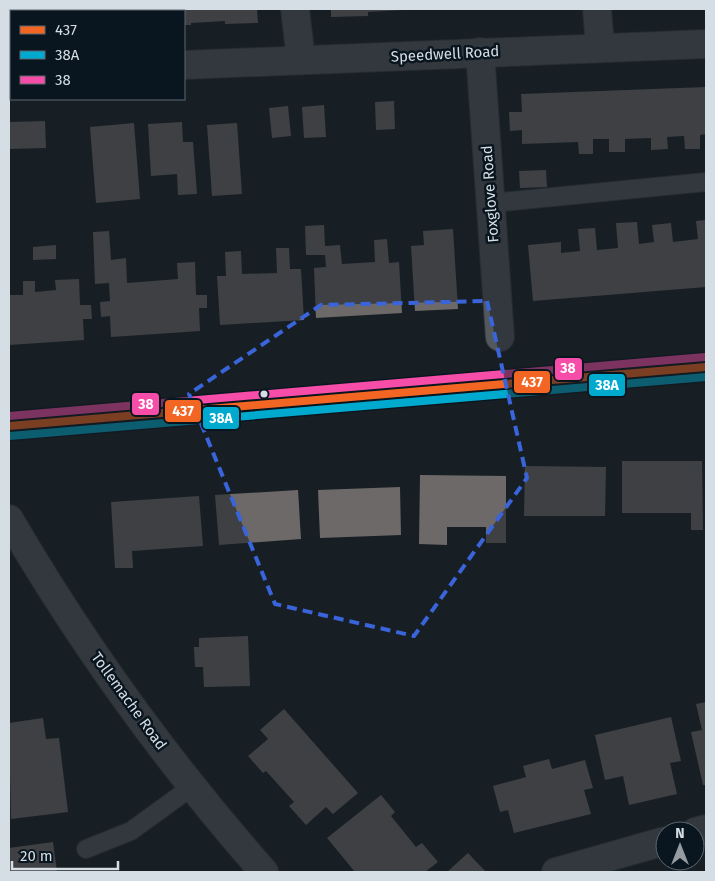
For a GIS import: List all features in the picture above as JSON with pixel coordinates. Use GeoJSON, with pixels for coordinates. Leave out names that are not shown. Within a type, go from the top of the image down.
{"type":"FeatureCollection","features":[{"type":"Feature","properties":{"kind":"main road"},"geometry":{"type":"LineString","coordinates":[[9,426],[706,366]]}},
{"type":"Feature","properties":{"kind":"street"},"geometry":{"type":"LineString","coordinates":[[295,9],[301,60]]}},
{"type":"Feature","properties":{"kind":"street"},"geometry":{"type":"LineString","coordinates":[[597,9],[600,46]]}},
{"type":"Feature","properties":{"kind":"street","name":"Speedwell Road"},"geometry":{"type":"LineString","coordinates":[[185,66],[600,46],[706,44]]}},
{"type":"Feature","properties":{"kind":"street","name":"Foxglove Road"},"geometry":{"type":"LineString","coordinates":[[480,52],[500,337]]}},
{"type":"Feature","properties":{"kind":"street","name":"Tollemache Road"},"geometry":{"type":"LineString","coordinates":[[9,519],[47,584],[145,725],[264,872]]}},
{"type":"Feature","properties":{"kind":"street"},"geometry":{"type":"LineString","coordinates":[[556,872],[655,843]]}},
{"type":"Feature","properties":{"kind":"lane"},"geometry":{"type":"LineString","coordinates":[[491,203],[706,182]]}},
{"type":"Feature","properties":{"kind":"lane"},"geometry":{"type":"LineString","coordinates":[[86,849],[131,831],[193,786]]}},
{"type":"Feature","properties":{"kind":"highlighted area"},"geometry":{"type":"Polygon","coordinates":[[[487,301],[527,478],[414,636],[275,604],[189,394],[321,305],[487,301]]]}},
{"type":"Feature","properties":{"kind":"building"},"geometry":{"type":"Polygon","coordinates":[[[257,9],[258,23],[225,24],[225,21],[185,25],[185,10],[28,10],[257,9]]]}},
{"type":"Feature","properties":{"kind":"building"},"geometry":{"type":"Polygon","coordinates":[[[331,9],[403,10],[368,12],[368,16],[331,17],[331,9]]]}},
{"type":"Feature","properties":{"kind":"building"},"geometry":{"type":"Polygon","coordinates":[[[706,87],[706,134],[700,135],[700,149],[685,149],[684,136],[667,137],[668,149],[651,150],[651,138],[625,139],[625,152],[609,152],[609,139],[593,139],[593,154],[579,154],[578,142],[522,144],[522,130],[510,131],[509,112],[522,112],[521,94],[706,87]]]}},
{"type":"Feature","properties":{"kind":"building"},"geometry":{"type":"Polygon","coordinates":[[[394,101],[395,129],[376,130],[375,102],[394,101]]]}},
{"type":"Feature","properties":{"kind":"building"},"geometry":{"type":"Polygon","coordinates":[[[324,105],[326,137],[304,138],[302,107],[324,105]]]}},
{"type":"Feature","properties":{"kind":"building"},"geometry":{"type":"Polygon","coordinates":[[[288,106],[291,136],[272,138],[269,108],[288,106]]]}},
{"type":"Feature","properties":{"kind":"building"},"geometry":{"type":"Polygon","coordinates":[[[45,121],[46,148],[9,149],[9,122],[45,121]]]}},
{"type":"Feature","properties":{"kind":"building"},"geometry":{"type":"Polygon","coordinates":[[[182,122],[183,142],[193,142],[197,194],[178,195],[177,174],[151,176],[148,124],[182,122]]]}},
{"type":"Feature","properties":{"kind":"building"},"geometry":{"type":"Polygon","coordinates":[[[134,123],[140,199],[96,203],[90,127],[134,123]]]}},
{"type":"Feature","properties":{"kind":"building"},"geometry":{"type":"Polygon","coordinates":[[[237,123],[242,194],[212,196],[207,125],[237,123]]]}},
{"type":"Feature","properties":{"kind":"building"},"geometry":{"type":"Polygon","coordinates":[[[546,170],[547,187],[520,188],[519,171],[546,170]]]}},
{"type":"Feature","properties":{"kind":"building"},"geometry":{"type":"Polygon","coordinates":[[[706,220],[706,287],[533,301],[528,245],[561,242],[561,253],[580,251],[578,229],[595,228],[597,250],[618,248],[616,223],[637,222],[639,244],[654,242],[652,225],[671,223],[673,242],[698,239],[696,221],[706,220]]]}},
{"type":"Feature","properties":{"kind":"building"},"geometry":{"type":"Polygon","coordinates":[[[324,225],[325,246],[340,245],[342,264],[375,262],[374,240],[387,239],[389,263],[399,262],[402,313],[316,318],[314,268],[326,267],[325,255],[306,255],[305,226],[324,225]]]}},
{"type":"Feature","properties":{"kind":"building"},"geometry":{"type":"Polygon","coordinates":[[[453,229],[458,309],[415,311],[411,246],[424,245],[423,231],[453,229]]]}},
{"type":"Feature","properties":{"kind":"building"},"geometry":{"type":"Polygon","coordinates":[[[109,231],[111,260],[126,258],[127,283],[178,279],[177,263],[195,262],[196,295],[207,295],[207,308],[199,308],[200,331],[111,337],[110,316],[101,317],[100,302],[110,301],[109,283],[95,284],[93,232],[109,231]]]}},
{"type":"Feature","properties":{"kind":"building"},"geometry":{"type":"Polygon","coordinates":[[[56,245],[56,259],[33,260],[33,247],[56,245]]]}},
{"type":"Feature","properties":{"kind":"building"},"geometry":{"type":"Polygon","coordinates":[[[276,248],[289,248],[290,269],[301,269],[304,320],[220,325],[217,276],[226,276],[225,252],[241,251],[242,274],[277,273],[276,248]]]}},
{"type":"Feature","properties":{"kind":"building"},"geometry":{"type":"Polygon","coordinates":[[[79,279],[80,305],[91,305],[92,319],[83,319],[84,340],[9,345],[9,295],[23,295],[23,281],[35,281],[35,292],[56,290],[55,280],[79,279]]]}},
{"type":"Feature","properties":{"kind":"building"},"geometry":{"type":"Polygon","coordinates":[[[622,461],[702,461],[703,530],[691,530],[691,513],[622,513],[622,461]]]}},
{"type":"Feature","properties":{"kind":"building"},"geometry":{"type":"Polygon","coordinates":[[[525,466],[606,467],[605,516],[524,516],[525,466]]]}},
{"type":"Feature","properties":{"kind":"building"},"geometry":{"type":"Polygon","coordinates":[[[420,475],[506,476],[506,543],[486,543],[486,527],[447,527],[447,545],[419,544],[420,475]]]}},
{"type":"Feature","properties":{"kind":"building"},"geometry":{"type":"Polygon","coordinates":[[[400,487],[401,535],[320,538],[318,490],[400,487]]]}},
{"type":"Feature","properties":{"kind":"building"},"geometry":{"type":"Polygon","coordinates":[[[298,490],[301,539],[219,545],[215,495],[298,490]]]}},
{"type":"Feature","properties":{"kind":"building"},"geometry":{"type":"Polygon","coordinates":[[[199,496],[203,546],[132,551],[133,568],[115,568],[111,502],[199,496]]]}},
{"type":"Feature","properties":{"kind":"building"},"geometry":{"type":"Polygon","coordinates":[[[248,636],[250,686],[204,687],[203,667],[195,667],[194,647],[199,647],[199,638],[248,636]]]}},
{"type":"Feature","properties":{"kind":"building"},"geometry":{"type":"Polygon","coordinates":[[[706,702],[706,785],[703,785],[691,732],[702,730],[696,704],[706,702]]]}},
{"type":"Feature","properties":{"kind":"building"},"geometry":{"type":"Polygon","coordinates":[[[284,709],[358,793],[333,814],[326,807],[306,825],[289,806],[294,802],[266,771],[263,773],[248,756],[268,739],[260,730],[284,709]]]}},
{"type":"Feature","properties":{"kind":"building"},"geometry":{"type":"Polygon","coordinates":[[[671,717],[681,761],[670,763],[677,794],[629,805],[623,776],[605,780],[595,735],[671,717]]]}},
{"type":"Feature","properties":{"kind":"building"},"geometry":{"type":"Polygon","coordinates":[[[43,718],[46,739],[59,738],[68,812],[11,819],[9,723],[43,718]]]}},
{"type":"Feature","properties":{"kind":"building"},"geometry":{"type":"Polygon","coordinates":[[[549,759],[552,769],[585,760],[593,788],[584,790],[591,814],[514,833],[508,810],[500,812],[493,786],[526,777],[523,766],[549,759]]]}},
{"type":"Feature","properties":{"kind":"building"},"geometry":{"type":"Polygon","coordinates":[[[381,795],[395,812],[391,816],[416,847],[422,843],[438,862],[425,872],[355,872],[327,838],[381,795]]]}},
{"type":"Feature","properties":{"kind":"building"},"geometry":{"type":"Polygon","coordinates":[[[53,842],[57,872],[9,872],[9,848],[53,842]]]}},
{"type":"Feature","properties":{"kind":"building"},"geometry":{"type":"Polygon","coordinates":[[[468,853],[486,872],[447,872],[468,853]]]}},
{"type":"Feature","properties":{"kind":"transit line","name":"38"},"geometry":{"type":"LineString","coordinates":[[9,416],[705,357]]}},
{"type":"Feature","properties":{"kind":"transit line","name":"437"},"geometry":{"type":"LineString","coordinates":[[9,426],[706,367]]}},
{"type":"Feature","properties":{"kind":"transit line","name":"38A"},"geometry":{"type":"LineString","coordinates":[[10,436],[706,377]]}}]}
